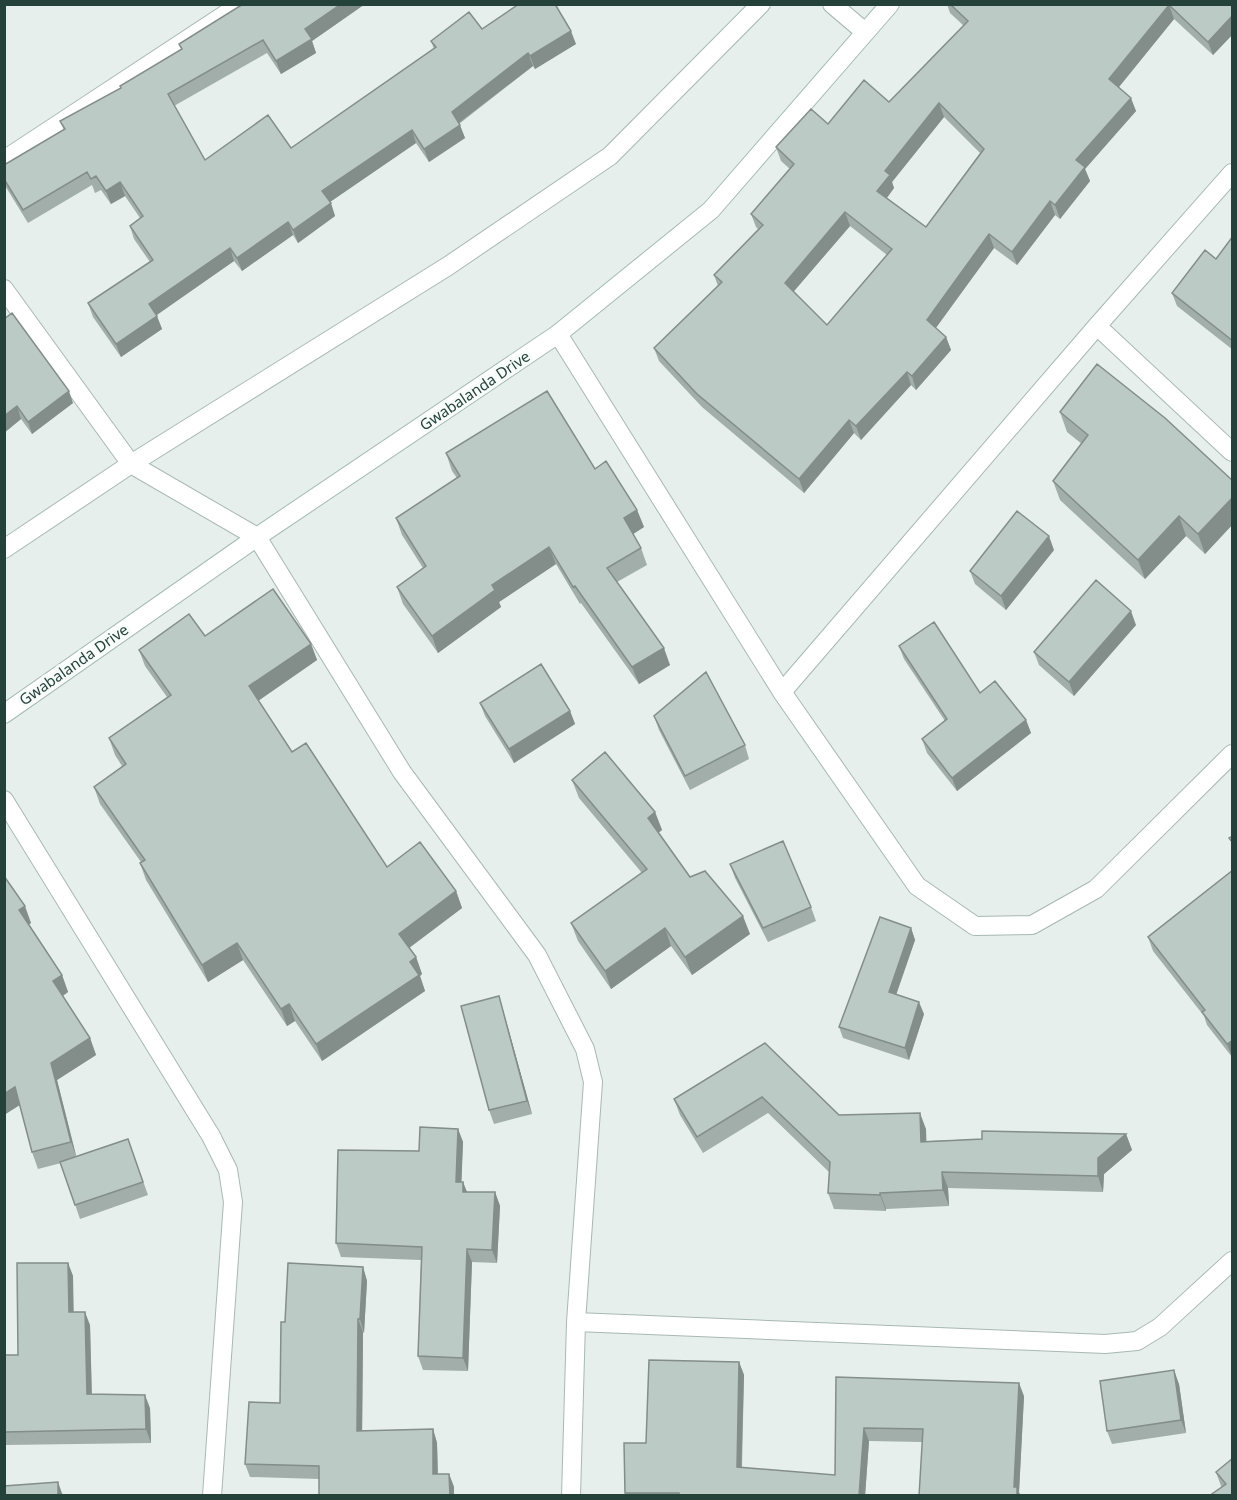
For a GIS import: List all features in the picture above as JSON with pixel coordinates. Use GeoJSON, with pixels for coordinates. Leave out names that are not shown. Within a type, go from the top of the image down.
{"type":"FeatureCollection","features":[{"type":"Feature","properties":{"kind":"street"},"geometry":{"type":"LineString","coordinates":[[4,160],[242,4]]}},
{"type":"Feature","properties":{"kind":"street"},"geometry":{"type":"LineString","coordinates":[[4,549],[131,464],[448,266],[610,156],[761,4]]}},
{"type":"Feature","properties":{"kind":"street"},"geometry":{"type":"LineString","coordinates":[[832,4],[866,32]]}},
{"type":"Feature","properties":{"kind":"street","name":"Gwabalanda Drive"},"geometry":{"type":"LineString","coordinates":[[4,714],[257,537],[558,334],[711,210],[890,4]]}},
{"type":"Feature","properties":{"kind":"street"},"geometry":{"type":"LineString","coordinates":[[782,692],[1096,326],[1233,172]]}},
{"type":"Feature","properties":{"kind":"street"},"geometry":{"type":"LineString","coordinates":[[4,289],[131,464],[257,537],[402,772],[537,955],[585,1049],[593,1082],[576,1322],[571,1496]]}},
{"type":"Feature","properties":{"kind":"street"},"geometry":{"type":"LineString","coordinates":[[1096,326],[1233,452]]}},
{"type":"Feature","properties":{"kind":"street"},"geometry":{"type":"LineString","coordinates":[[558,334],[782,692],[918,886],[975,926],[1032,925],[1095,889],[1233,754]]}},
{"type":"Feature","properties":{"kind":"street"},"geometry":{"type":"LineString","coordinates":[[4,800],[211,1136],[228,1170],[233,1202],[212,1496]]}},
{"type":"Feature","properties":{"kind":"street"},"geometry":{"type":"LineString","coordinates":[[576,1322],[1105,1344],[1137,1341],[1160,1327],[1233,1261]]}},
{"type":"Feature","properties":{"kind":"building"},"geometry":{"type":"Polygon","coordinates":[[[243,4],[341,4],[305,29],[312,39],[276,61],[263,40],[168,94],[205,160],[268,115],[291,148],[436,47],[431,41],[469,12],[482,29],[519,4],[555,4],[571,31],[530,56],[528,53],[452,112],[460,125],[424,149],[412,130],[322,191],[331,203],[293,230],[288,222],[237,258],[230,248],[149,304],[157,316],[116,344],[88,303],[153,260],[130,226],[143,216],[120,182],[106,191],[96,176],[91,179],[87,172],[23,210],[4,179],[4,165],[65,129],[60,121],[121,88],[120,86],[182,49],[179,44],[243,4]]]}},
{"type":"Feature","properties":{"kind":"building"},"geometry":{"type":"Polygon","coordinates":[[[950,4],[1233,4],[1233,15],[1208,42],[1169,5],[1109,79],[1131,98],[1076,160],[1085,167],[1055,205],[1050,201],[1012,252],[989,234],[927,320],[946,337],[912,376],[907,372],[856,426],[849,420],[799,479],[697,394],[654,348],[722,282],[714,275],[763,225],[751,214],[794,164],[776,147],[811,109],[828,124],[864,80],[889,102],[968,21],[950,4]],[[939,103],[885,171],[890,175],[877,191],[926,227],[984,149],[939,103]],[[845,212],[785,283],[827,325],[892,249],[845,212]]]}},
{"type":"Feature","properties":{"kind":"building"},"geometry":{"type":"Polygon","coordinates":[[[1233,236],[1233,341],[1172,293],[1205,250],[1216,259],[1233,236]]]}},
{"type":"Feature","properties":{"kind":"building"},"geometry":{"type":"Polygon","coordinates":[[[12,313],[69,391],[28,422],[17,406],[4,416],[4,319],[12,313]]]}},
{"type":"Feature","properties":{"kind":"building"},"geometry":{"type":"Polygon","coordinates":[[[1097,364],[1165,418],[1233,481],[1233,497],[1198,534],[1179,516],[1138,560],[1053,481],[1088,435],[1060,412],[1097,364]]]}},
{"type":"Feature","properties":{"kind":"building"},"geometry":{"type":"Polygon","coordinates":[[[547,391],[595,469],[606,461],[637,510],[624,518],[641,548],[607,568],[664,648],[632,667],[575,586],[573,587],[549,547],[492,585],[495,590],[432,636],[397,587],[426,566],[396,518],[460,476],[446,453],[547,391]]]}},
{"type":"Feature","properties":{"kind":"building"},"geometry":{"type":"Polygon","coordinates":[[[1017,511],[1049,536],[1001,596],[970,571],[1017,511]]]}},
{"type":"Feature","properties":{"kind":"building"},"geometry":{"type":"Polygon","coordinates":[[[1096,580],[1131,611],[1069,682],[1034,652],[1096,580]]]}},
{"type":"Feature","properties":{"kind":"building"},"geometry":{"type":"Polygon","coordinates":[[[273,589],[311,644],[249,686],[292,752],[306,743],[387,867],[420,842],[456,891],[399,934],[416,957],[410,962],[419,975],[316,1044],[289,1004],[281,1009],[237,943],[202,965],[140,863],[145,860],[94,787],[126,764],[109,738],[171,695],[139,650],[189,614],[205,636],[273,589]]]}},
{"type":"Feature","properties":{"kind":"building"},"geometry":{"type":"Polygon","coordinates":[[[934,622],[980,693],[995,681],[1026,720],[952,778],[922,739],[947,719],[899,646],[934,622]]]}},
{"type":"Feature","properties":{"kind":"building"},"geometry":{"type":"Polygon","coordinates":[[[541,664],[570,711],[509,749],[480,703],[541,664]]]}},
{"type":"Feature","properties":{"kind":"building"},"geometry":{"type":"Polygon","coordinates":[[[706,672],[745,745],[685,776],[654,716],[706,672]]]}},
{"type":"Feature","properties":{"kind":"building"},"geometry":{"type":"Polygon","coordinates":[[[605,752],[655,812],[648,818],[690,877],[705,871],[743,916],[685,957],[665,928],[605,971],[571,923],[647,869],[572,780],[605,752]]]}},
{"type":"Feature","properties":{"kind":"building"},"geometry":{"type":"Polygon","coordinates":[[[783,841],[811,907],[763,928],[730,864],[783,841]]]}},
{"type":"Feature","properties":{"kind":"building"},"geometry":{"type":"Polygon","coordinates":[[[1233,870],[1233,1040],[1227,1044],[1202,1012],[1205,1010],[1148,937],[1233,870]]]}},
{"type":"Feature","properties":{"kind":"building"},"geometry":{"type":"Polygon","coordinates":[[[4,876],[25,906],[19,910],[62,975],[53,981],[90,1038],[51,1063],[71,1142],[32,1152],[15,1087],[4,1094],[4,876]]]}},
{"type":"Feature","properties":{"kind":"building"},"geometry":{"type":"Polygon","coordinates":[[[880,917],[911,928],[889,992],[919,1002],[905,1048],[839,1027],[880,917]]]}},
{"type":"Feature","properties":{"kind":"building"},"geometry":{"type":"Polygon","coordinates":[[[499,996],[527,1101],[489,1110],[461,1006],[499,996]]]}},
{"type":"Feature","properties":{"kind":"building"},"geometry":{"type":"Polygon","coordinates":[[[765,1043],[839,1115],[920,1113],[921,1142],[982,1139],[982,1131],[1126,1134],[1098,1158],[1098,1176],[942,1172],[943,1190],[880,1193],[880,1195],[828,1193],[830,1162],[762,1097],[697,1137],[674,1099],[765,1043]]]}},
{"type":"Feature","properties":{"kind":"building"},"geometry":{"type":"Polygon","coordinates":[[[420,1127],[458,1129],[456,1182],[463,1182],[463,1192],[495,1192],[492,1250],[467,1249],[463,1358],[418,1356],[422,1247],[336,1243],[338,1150],[419,1151],[420,1127]]]}},
{"type":"Feature","properties":{"kind":"building"},"geometry":{"type":"Polygon","coordinates":[[[128,1139],[143,1182],[75,1205],[60,1162],[128,1139]]]}},
{"type":"Feature","properties":{"kind":"building"},"geometry":{"type":"Polygon","coordinates":[[[17,1263],[68,1263],[69,1312],[85,1312],[87,1394],[145,1395],[146,1429],[4,1432],[4,1355],[18,1355],[17,1263]]]}},
{"type":"Feature","properties":{"kind":"building"},"geometry":{"type":"Polygon","coordinates":[[[288,1263],[363,1267],[360,1319],[358,1319],[357,1431],[433,1429],[433,1474],[449,1474],[450,1496],[319,1496],[319,1466],[245,1464],[249,1402],[280,1403],[281,1322],[285,1322],[288,1263]]]}},
{"type":"Feature","properties":{"kind":"building"},"geometry":{"type":"Polygon","coordinates":[[[649,1360],[739,1362],[737,1467],[835,1475],[836,1377],[1019,1383],[1014,1487],[1017,1487],[1017,1496],[919,1496],[923,1429],[864,1428],[859,1496],[679,1496],[679,1493],[625,1493],[624,1443],[646,1443],[649,1360]]]}},
{"type":"Feature","properties":{"kind":"building"},"geometry":{"type":"Polygon","coordinates":[[[1174,1370],[1181,1420],[1107,1431],[1100,1381],[1174,1370]]]}},
{"type":"Feature","properties":{"kind":"building"},"geometry":{"type":"Polygon","coordinates":[[[1233,1458],[1233,1496],[1209,1496],[1226,1484],[1216,1472],[1233,1458]]]}},
{"type":"Feature","properties":{"kind":"building"},"geometry":{"type":"Polygon","coordinates":[[[58,1482],[58,1496],[4,1496],[4,1486],[58,1482]]]}}]}
